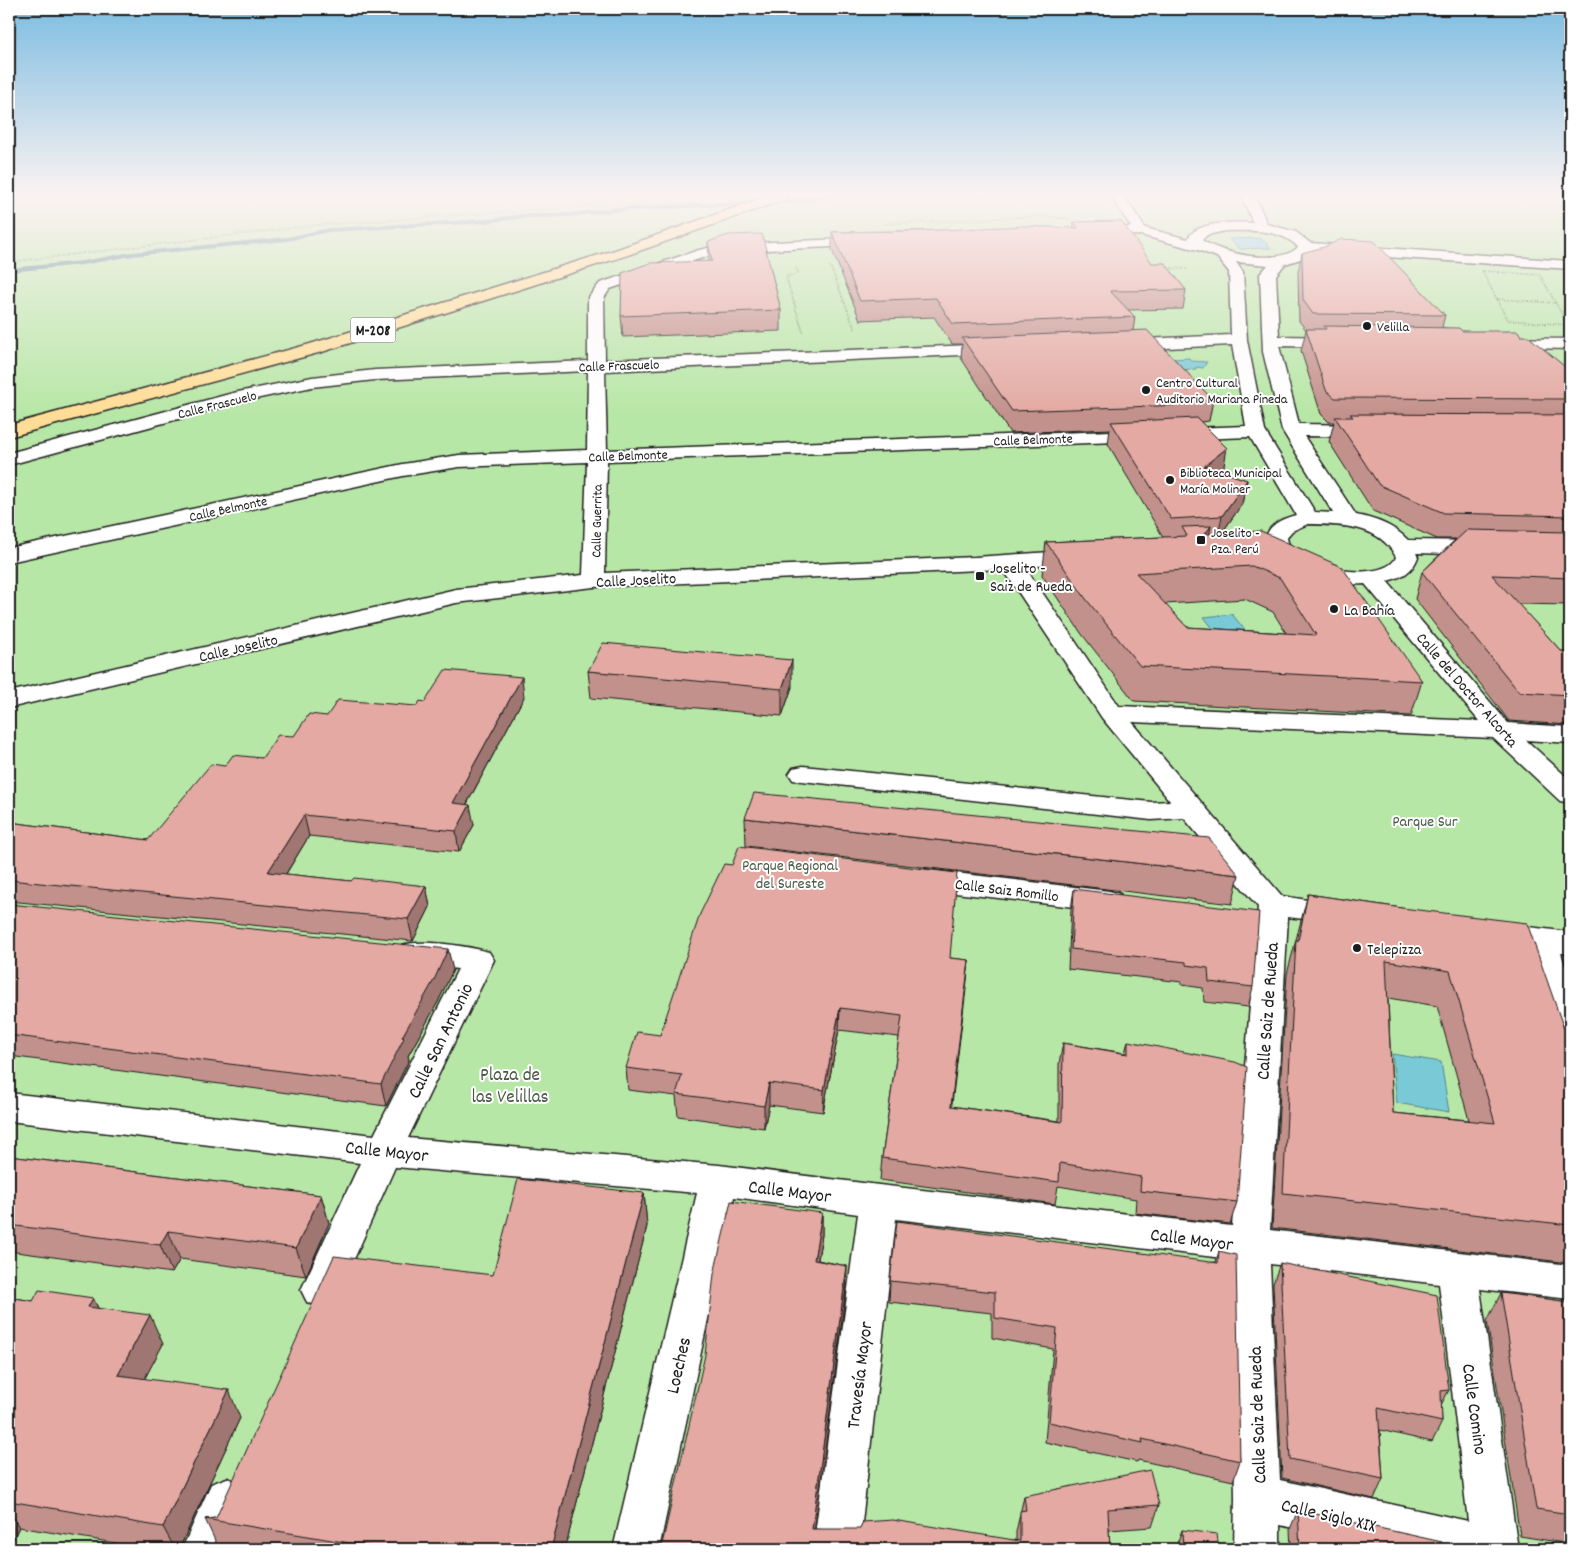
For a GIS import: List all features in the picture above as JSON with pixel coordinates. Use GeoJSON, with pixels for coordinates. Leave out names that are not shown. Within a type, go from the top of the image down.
{"type":"FeatureCollection","features":[{"type":"Feature","properties":{"kind":"main road","name":"M-208"},"geometry":{"type":"LineString","coordinates":[[9,431],[316,348],[570,269]]}},
{"type":"Feature","properties":{"kind":"street","name":"Calle Guerrita"},"geometry":{"type":"LineString","coordinates":[[594,580],[598,366],[596,298],[605,286],[657,269]]}},
{"type":"Feature","properties":{"kind":"street"},"geometry":{"type":"LineString","coordinates":[[1233,269],[1236,272],[1239,340],[1256,431],[1308,518]]}},
{"type":"Feature","properties":{"kind":"street"},"geometry":{"type":"LineString","coordinates":[[1273,269],[1268,274],[1271,352],[1291,430],[1348,520]]}},
{"type":"Feature","properties":{"kind":"street"},"geometry":{"type":"LineString","coordinates":[[1110,345],[1239,340]]}},
{"type":"Feature","properties":{"kind":"street"},"geometry":{"type":"LineString","coordinates":[[1271,341],[1358,342]]}},
{"type":"Feature","properties":{"kind":"street"},"geometry":{"type":"LineString","coordinates":[[1484,343],[1570,344]]}},
{"type":"Feature","properties":{"kind":"street","name":"Calle Frascuelo"},"geometry":{"type":"LineString","coordinates":[[9,459],[239,397],[312,382],[375,375],[1012,349]]}},
{"type":"Feature","properties":{"kind":"street"},"geometry":{"type":"LineString","coordinates":[[1291,430],[1391,431]]}},
{"type":"Feature","properties":{"kind":"street","name":"Calle Belmonte"},"geometry":{"type":"LineString","coordinates":[[9,555],[402,470],[459,461],[1256,431]]}},
{"type":"Feature","properties":{"kind":"street"},"geometry":{"type":"LineString","coordinates":[[1308,518],[1348,520],[1372,526],[1391,535],[1404,546],[1408,557],[1403,566],[1390,573],[1371,577],[1341,576],[1312,570],[1268,545],[1281,528],[1292,522],[1308,518]]}},
{"type":"Feature","properties":{"kind":"street"},"geometry":{"type":"LineString","coordinates":[[1404,546],[1502,549]]}},
{"type":"Feature","properties":{"kind":"street","name":"Calle Joselito"},"geometry":{"type":"LineString","coordinates":[[9,700],[456,596],[594,580],[1010,562],[1100,556]]}},
{"type":"Feature","properties":{"kind":"street"},"geometry":{"type":"LineString","coordinates":[[1010,562],[1111,713],[1192,809],[1262,914],[1368,918]]}},
{"type":"Feature","properties":{"kind":"street","name":"Calle del Doctor Alcorta"},"geometry":{"type":"LineString","coordinates":[[1371,577],[1500,730],[1570,795]]}},
{"type":"Feature","properties":{"kind":"street"},"geometry":{"type":"LineString","coordinates":[[1111,713],[1500,730],[1570,735]]}},
{"type":"Feature","properties":{"kind":"street"},"geometry":{"type":"LineString","coordinates":[[803,774],[1151,811],[1192,809]]}},
{"type":"Feature","properties":{"kind":"street","name":"Calle Saiz Romillo"},"geometry":{"type":"LineString","coordinates":[[890,875],[1134,904]]}},
{"type":"Feature","properties":{"kind":"street","name":"Calle Saiz de Rueda"},"geometry":{"type":"LineString","coordinates":[[1257,1549],[1258,1498],[1250,1244],[1262,914]]}},
{"type":"Feature","properties":{"kind":"street"},"geometry":{"type":"LineString","coordinates":[[1464,930],[1555,942],[1570,1034]]}},
{"type":"Feature","properties":{"kind":"street","name":"Calle San Antonio"},"geometry":{"type":"LineString","coordinates":[[306,1323],[384,1151],[478,960],[381,950]]}},
{"type":"Feature","properties":{"kind":"street","name":"Calle Mayor"},"geometry":{"type":"LineString","coordinates":[[9,1107],[384,1151],[719,1180],[879,1201],[1570,1282]]}},
{"type":"Feature","properties":{"kind":"street","name":"Loeches"},"geometry":{"type":"LineString","coordinates":[[636,1549],[719,1180]]}},
{"type":"Feature","properties":{"kind":"street","name":"Travesía Mayor"},"geometry":{"type":"LineString","coordinates":[[836,1549],[879,1201]]}},
{"type":"Feature","properties":{"kind":"street","name":"Calle Comino"},"geometry":{"type":"LineString","coordinates":[[1457,1268],[1495,1549]]}},
{"type":"Feature","properties":{"kind":"street"},"geometry":{"type":"LineString","coordinates":[[205,1549],[241,1468]]}},
{"type":"Feature","properties":{"kind":"street","name":"Calle Siglo XIX"},"geometry":{"type":"LineString","coordinates":[[1258,1498],[1488,1549]]}},
{"type":"Feature","properties":{"kind":"path"},"geometry":{"type":"LineString","coordinates":[[797,269],[798,273],[786,277],[803,333]]}},
{"type":"Feature","properties":{"kind":"path"},"geometry":{"type":"LineString","coordinates":[[831,269],[855,329]]}},
{"type":"Feature","properties":{"kind":"path"},"geometry":{"type":"LineString","coordinates":[[1482,271],[1540,275],[1568,325],[1508,320],[1497,298],[1482,271]]}},
{"type":"Feature","properties":{"kind":"path"},"geometry":{"type":"LineString","coordinates":[[1497,298],[1556,303]]}},
{"type":"Feature","properties":{"kind":"green space","name":"Parque Regional del Sureste"},"geometry":{"type":"Polygon","coordinates":[[[9,269],[1570,269],[1570,1549],[9,1549],[9,269]]]}},
{"type":"Feature","properties":{"kind":"water"},"geometry":{"type":"Polygon","coordinates":[[[1189,358],[1191,361],[1207,362],[1203,368],[1174,370],[1171,359],[1189,358]]]}},
{"type":"Feature","properties":{"kind":"water"},"geometry":{"type":"Polygon","coordinates":[[[1232,614],[1253,640],[1224,643],[1204,617],[1232,614]]]}},
{"type":"Feature","properties":{"kind":"water"},"geometry":{"type":"Polygon","coordinates":[[[1392,1054],[1441,1062],[1449,1112],[1397,1103],[1392,1054]]]}},
{"type":"Feature","properties":{"kind":"building"},"geometry":{"type":"Polygon","coordinates":[[[634,269],[771,269],[781,310],[621,316],[622,273],[634,269]]]}},
{"type":"Feature","properties":{"kind":"building"},"geometry":{"type":"Polygon","coordinates":[[[847,269],[1169,269],[1186,290],[1110,291],[1135,317],[953,324],[936,298],[860,301],[847,269]]]}},
{"type":"Feature","properties":{"kind":"building"},"geometry":{"type":"Polygon","coordinates":[[[1302,269],[1401,269],[1445,315],[1313,314],[1303,300],[1302,269]]]}},
{"type":"Feature","properties":{"kind":"building"},"geometry":{"type":"Polygon","coordinates":[[[1324,326],[1518,331],[1521,336],[1528,336],[1570,371],[1570,399],[1335,398],[1326,390],[1306,329],[1326,329],[1324,326]]]}},
{"type":"Feature","properties":{"kind":"building"},"geometry":{"type":"Polygon","coordinates":[[[1147,330],[1213,400],[1180,401],[1184,405],[1012,411],[962,338],[1147,330]]]}},
{"type":"Feature","properties":{"kind":"building"},"geometry":{"type":"Polygon","coordinates":[[[1350,414],[1570,415],[1570,516],[1444,513],[1379,485],[1335,417],[1353,417],[1350,414]]]}},
{"type":"Feature","properties":{"kind":"building","name":"Biblioteca Municipal María Moliner"},"geometry":{"type":"Polygon","coordinates":[[[1197,418],[1227,448],[1204,466],[1247,480],[1222,516],[1171,519],[1111,422],[1197,418]]]}},
{"type":"Feature","properties":{"kind":"building"},"geometry":{"type":"Polygon","coordinates":[[[1211,526],[1205,534],[1261,531],[1342,567],[1422,681],[1140,666],[1086,599],[1046,542],[1187,536],[1182,527],[1211,526]],[[1252,566],[1136,573],[1187,627],[1316,635],[1280,578],[1252,566]]]}},
{"type":"Feature","properties":{"kind":"building"},"geometry":{"type":"Polygon","coordinates":[[[1467,530],[1570,532],[1570,578],[1492,575],[1561,651],[1570,652],[1570,695],[1519,692],[1422,572],[1467,530]]]}},
{"type":"Feature","properties":{"kind":"building"},"geometry":{"type":"Polygon","coordinates":[[[603,643],[792,660],[782,689],[588,671],[603,643]]]}},
{"type":"Feature","properties":{"kind":"building"},"geometry":{"type":"Polygon","coordinates":[[[445,670],[522,677],[453,803],[470,805],[456,831],[304,815],[268,872],[351,881],[354,878],[426,886],[408,919],[9,880],[9,822],[148,840],[211,764],[225,766],[233,755],[262,758],[278,735],[294,736],[309,714],[327,716],[338,700],[417,706],[420,701],[425,702],[445,670]]]}},
{"type":"Feature","properties":{"kind":"building"},"geometry":{"type":"Polygon","coordinates":[[[754,793],[1209,838],[1239,875],[745,818],[754,793]]]}},
{"type":"Feature","properties":{"kind":"building"},"geometry":{"type":"Polygon","coordinates":[[[739,846],[957,873],[950,958],[969,960],[951,1106],[1062,1122],[1063,1043],[1128,1054],[1128,1041],[1235,1062],[1247,1067],[1237,1202],[1140,1191],[1141,1177],[1060,1163],[1059,1182],[882,1158],[902,1016],[840,1008],[824,1090],[769,1083],[764,1106],[676,1094],[682,1075],[626,1068],[637,1032],[660,1035],[700,914],[724,864],[732,865],[739,846]]]}},
{"type":"Feature","properties":{"kind":"building"},"geometry":{"type":"Polygon","coordinates":[[[1074,889],[1259,912],[1253,987],[1209,982],[1208,968],[1186,965],[1186,962],[1071,949],[1074,889]]]}},
{"type":"Feature","properties":{"kind":"building"},"geometry":{"type":"Polygon","coordinates":[[[1308,894],[1402,908],[1527,923],[1570,1046],[1570,1225],[1283,1193],[1296,939],[1298,941],[1308,894]],[[1386,961],[1393,1113],[1495,1123],[1450,971],[1386,961]]]}},
{"type":"Feature","properties":{"kind":"building"},"geometry":{"type":"Polygon","coordinates":[[[9,904],[448,949],[434,980],[402,1037],[404,1038],[381,1084],[9,1035],[9,904]]]}},
{"type":"Feature","properties":{"kind":"building"},"geometry":{"type":"Polygon","coordinates":[[[9,1156],[321,1195],[296,1248],[168,1231],[160,1245],[9,1225],[9,1156]]]}},
{"type":"Feature","properties":{"kind":"building"},"geometry":{"type":"Polygon","coordinates":[[[518,1179],[644,1193],[551,1549],[386,1549],[205,1519],[216,1518],[334,1256],[493,1275],[518,1179]]]}},
{"type":"Feature","properties":{"kind":"building"},"geometry":{"type":"Polygon","coordinates":[[[731,1201],[822,1213],[814,1260],[847,1266],[812,1529],[860,1529],[863,1522],[893,1520],[1020,1541],[1020,1511],[1026,1510],[1024,1496],[1150,1470],[1159,1505],[1108,1509],[1110,1549],[661,1549],[705,1355],[714,1274],[731,1201]]]}},
{"type":"Feature","properties":{"kind":"building"},"geometry":{"type":"Polygon","coordinates":[[[897,1221],[1218,1263],[1219,1251],[1236,1255],[1240,1461],[1142,1439],[1143,1443],[1049,1422],[1057,1328],[995,1318],[995,1292],[890,1281],[897,1221]]]}},
{"type":"Feature","properties":{"kind":"building"},"geometry":{"type":"Polygon","coordinates":[[[1280,1263],[1437,1295],[1449,1390],[1441,1391],[1442,1422],[1378,1408],[1383,1479],[1290,1459],[1280,1263]]]}},
{"type":"Feature","properties":{"kind":"building"},"geometry":{"type":"Polygon","coordinates":[[[39,1290],[93,1298],[88,1307],[150,1315],[118,1375],[229,1390],[163,1527],[9,1501],[9,1297],[33,1301],[39,1290]]]}},
{"type":"Feature","properties":{"kind":"building"},"geometry":{"type":"Polygon","coordinates":[[[1501,1293],[1570,1302],[1570,1514],[1536,1509],[1501,1293]]]}},
{"type":"Feature","properties":{"kind":"building"},"geometry":{"type":"Polygon","coordinates":[[[1298,1510],[1442,1542],[1442,1549],[1300,1549],[1298,1510]]]}},
{"type":"Feature","properties":{"kind":"building"},"geometry":{"type":"Polygon","coordinates":[[[1182,1530],[1217,1534],[1219,1549],[1183,1549],[1182,1530]]]}},
{"type":"Feature","properties":{"kind":"waterway"},"geometry":{"type":"LineString","coordinates":[[9,270],[22,269]]}},
{"type":"Feature","properties":{"kind":"place","name":"Velilla"},"geometry":{"type":"Point","coordinates":[1367,326]}},
{"type":"Feature","properties":{"kind":"place","name":"Centro Cultural Auditorio Mariana Pineda"},"geometry":{"type":"Point","coordinates":[1146,390]}},
{"type":"Feature","properties":{"kind":"place","name":"Biblioteca Municipal María Moliner"},"geometry":{"type":"Point","coordinates":[1170,480]}},
{"type":"Feature","properties":{"kind":"place","name":"Joselito - Pza. Perú"},"geometry":{"type":"Point","coordinates":[1201,540]}},
{"type":"Feature","properties":{"kind":"place","name":"Joselito - Saiz de Rueda"},"geometry":{"type":"Point","coordinates":[980,576]}},
{"type":"Feature","properties":{"kind":"place","name":"La Bahía"},"geometry":{"type":"Point","coordinates":[1334,609]}},
{"type":"Feature","properties":{"kind":"place","name":"Telepizza"},"geometry":{"type":"Point","coordinates":[1357,948]}},
{"type":"Feature","properties":{"kind":"park label","name":"Parque Sur"},"geometry":{"type":"Point","coordinates":[1425,820]}},
{"type":"Feature","properties":{"kind":"park label","name":"Plaza de las Velillas"},"geometry":{"type":"Point","coordinates":[510,1084]}}]}
